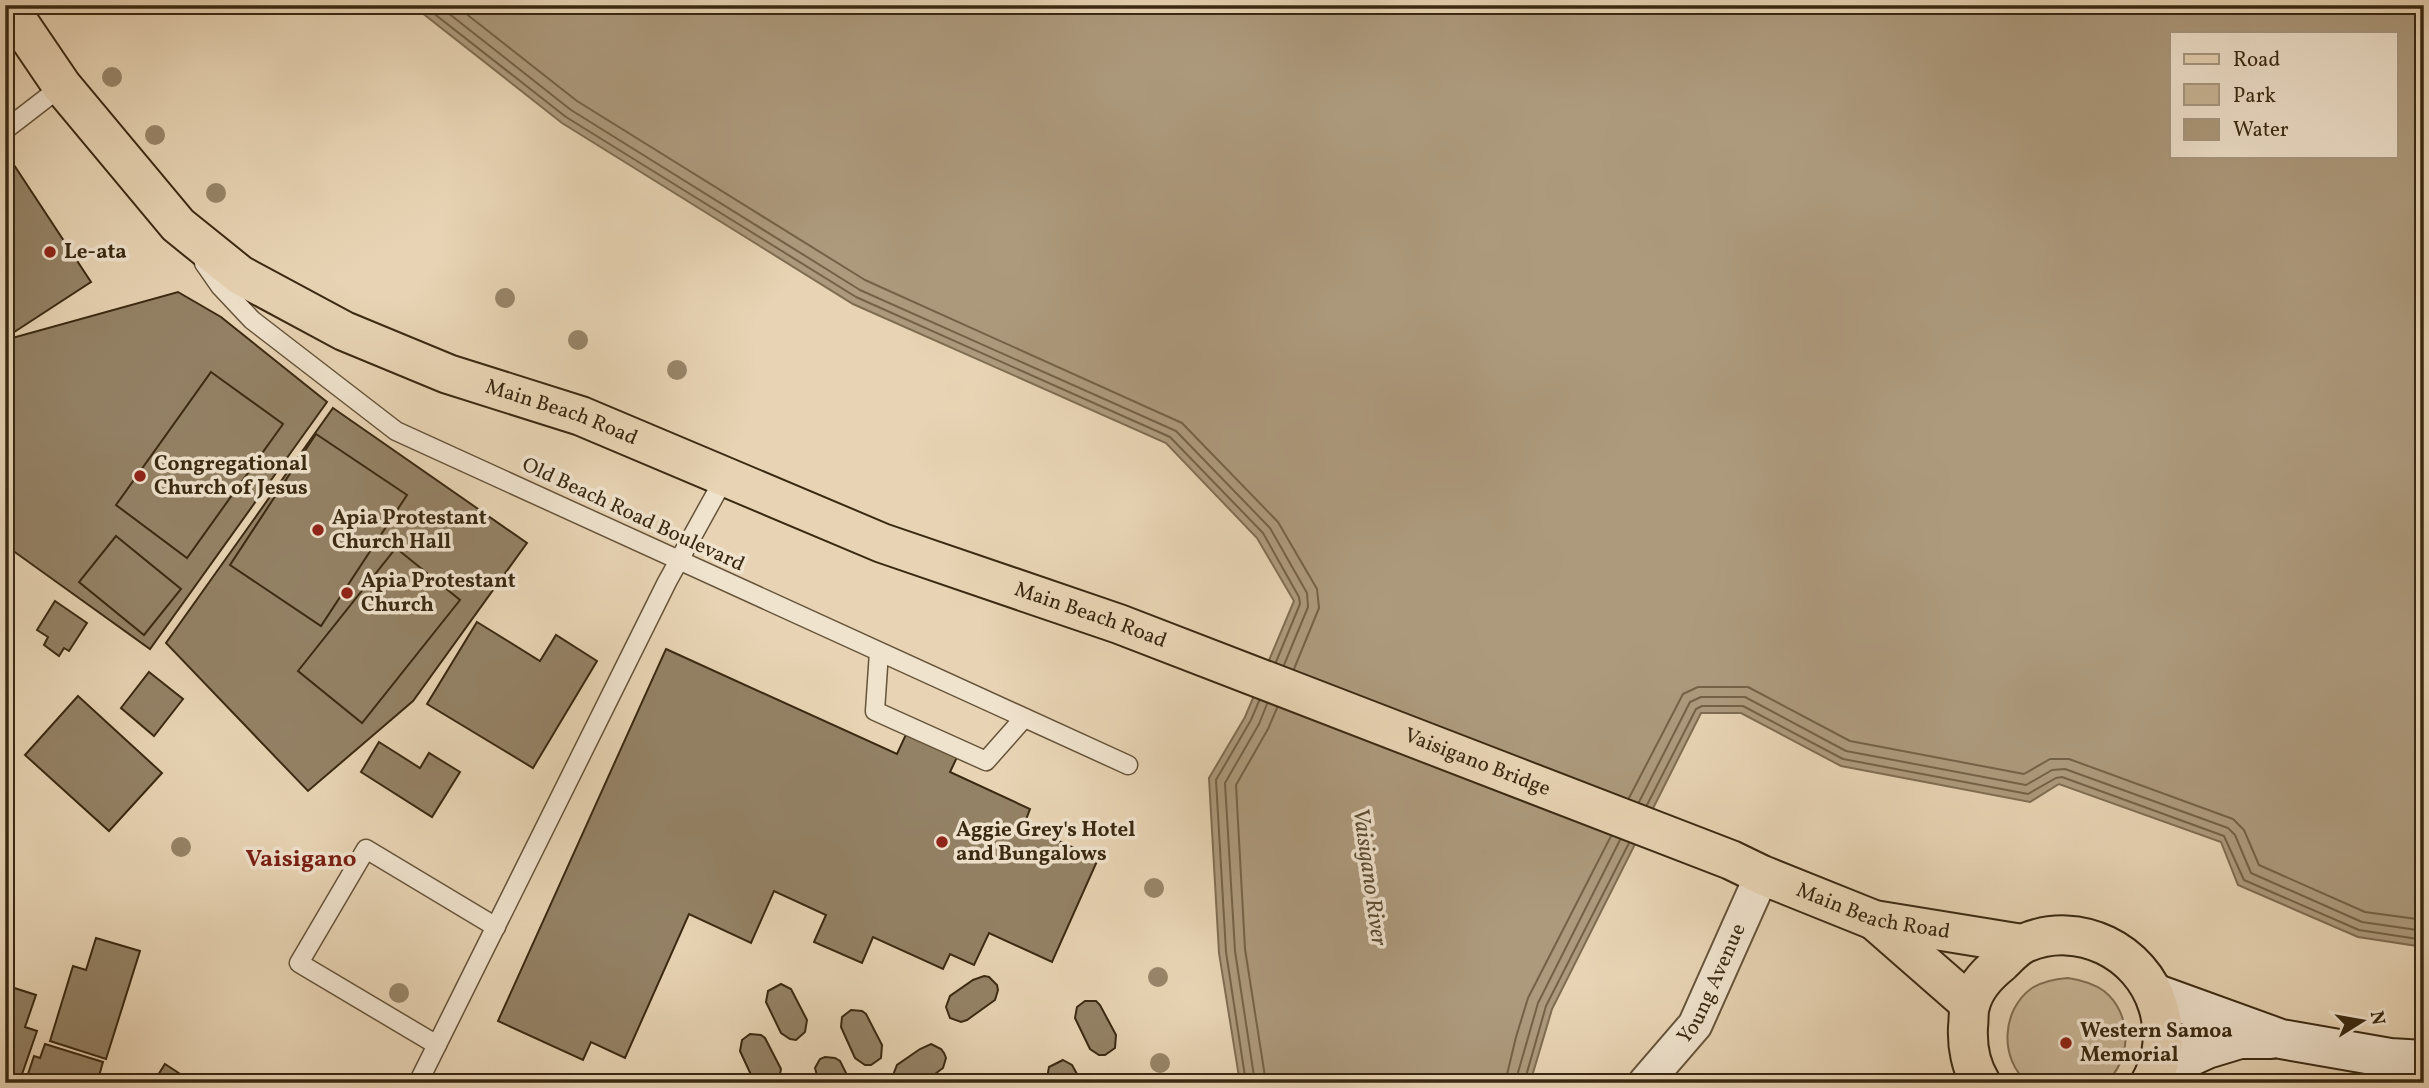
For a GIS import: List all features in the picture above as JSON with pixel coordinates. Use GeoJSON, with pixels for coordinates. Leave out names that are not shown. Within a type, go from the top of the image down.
{"type":"FeatureCollection","features":[{"type":"Feature","properties":{"kind":"main road","name":"Main Beach Road"},"geometry":{"type":"LineString","coordinates":[[7,5],[62,86],[178,225],[240,275],[344,331],[447,374],[581,416],[882,543],[1095,615],[1223,666]]}},
{"type":"Feature","properties":{"kind":"main road","name":"Vaisigano Bridge"},"geometry":{"type":"LineString","coordinates":[[1223,666],[1746,868]]}},
{"type":"Feature","properties":{"kind":"main road","name":"Main Beach Road"},"geometry":{"type":"LineString","coordinates":[[1746,868],[1874,920],[2022,944]]}},
{"type":"Feature","properties":{"kind":"main road"},"geometry":{"type":"LineString","coordinates":[[1874,920],[1970,1004]]}},
{"type":"Feature","properties":{"kind":"main road"},"geometry":{"type":"LineString","coordinates":[[1981,1083],[1975,1073],[1967,1040],[1970,1004],[1984,977],[2022,944],[2063,935],[2093,940],[2118,951],[2140,969],[2154,993],[2162,1019],[2162,1047],[2153,1078]]}},
{"type":"Feature","properties":{"kind":"main road"},"geometry":{"type":"LineString","coordinates":[[2154,993],[2281,1040]]}},
{"type":"Feature","properties":{"kind":"main road"},"geometry":{"type":"LineString","coordinates":[[2153,1078],[2207,1049],[2240,1039],[2281,1040],[2390,1058],[2424,1060]]}},
{"type":"Feature","properties":{"kind":"street","name":"Young Avenue"},"geometry":{"type":"LineString","coordinates":[[1645,1083],[1695,1025],[1746,868]]}},
{"type":"Feature","properties":{"kind":"lane"},"geometry":{"type":"LineString","coordinates":[[5,130],[62,86]]}},
{"type":"Feature","properties":{"kind":"lane","name":"Old Beach Road Boulevard"},"geometry":{"type":"LineString","coordinates":[[178,225],[220,286],[252,320],[396,431],[1128,765]]}},
{"type":"Feature","properties":{"kind":"lane"},"geometry":{"type":"LineString","coordinates":[[418,1083],[679,561],[724,477]]}},
{"type":"Feature","properties":{"kind":"lane"},"geometry":{"type":"LineString","coordinates":[[880,652],[875,711],[986,761],[1024,718]]}},
{"type":"Feature","properties":{"kind":"lane"},"geometry":{"type":"LineString","coordinates":[[437,1045],[299,962],[366,849],[496,927]]}},
{"type":"Feature","properties":{"kind":"green space"},"geometry":{"type":"Polygon","coordinates":[[[2068,978],[2104,991],[2120,1011],[2126,1037],[2121,1062],[2105,1083],[2028,1083],[2012,1061],[2008,1048],[2009,1021],[2022,997],[2032,988],[2049,981],[2068,978]]]}},
{"type":"Feature","properties":{"kind":"water","name":"Vaisigano River"},"geometry":{"type":"Polygon","coordinates":[[[412,5],[2424,5],[2424,947],[2358,937],[2238,885],[2221,842],[2059,784],[2030,802],[1841,766],[1741,713],[1701,713],[1552,1009],[1530,1083],[1240,1083],[1219,953],[1209,778],[1245,717],[1294,601],[1257,538],[1166,443],[853,304],[562,123],[412,5]]]}},
{"type":"Feature","properties":{"kind":"building"},"geometry":{"type":"Polygon","coordinates":[[[14,165],[91,282],[5,338],[5,171],[14,165]]]}},
{"type":"Feature","properties":{"kind":"building","name":"Congregational Church of Jesus"},"geometry":{"type":"Polygon","coordinates":[[[178,292],[221,317],[327,402],[150,649],[12,550],[5,559],[5,340],[178,292]]]}},
{"type":"Feature","properties":{"kind":"building"},"geometry":{"type":"Polygon","coordinates":[[[211,372],[283,424],[187,558],[116,505],[211,372]]]}},
{"type":"Feature","properties":{"kind":"building","name":"Apia Protestant Church"},"geometry":{"type":"Polygon","coordinates":[[[333,408],[527,543],[413,701],[308,791],[166,643],[333,408]]]}},
{"type":"Feature","properties":{"kind":"building","name":"Apia Protestant Church Hall"},"geometry":{"type":"Polygon","coordinates":[[[316,434],[407,495],[321,626],[230,565],[316,434]]]}},
{"type":"Feature","properties":{"kind":"building"},"geometry":{"type":"Polygon","coordinates":[[[116,536],[181,589],[144,635],[79,582],[116,536]]]}},
{"type":"Feature","properties":{"kind":"building"},"geometry":{"type":"Polygon","coordinates":[[[396,548],[460,600],[362,723],[298,671],[396,548]]]}},
{"type":"Feature","properties":{"kind":"building"},"geometry":{"type":"Polygon","coordinates":[[[55,601],[87,623],[69,651],[64,648],[59,656],[44,645],[48,637],[37,630],[55,601]]]}},
{"type":"Feature","properties":{"kind":"building"},"geometry":{"type":"Polygon","coordinates":[[[477,622],[540,661],[556,635],[597,661],[533,768],[427,704],[477,622]]]}},
{"type":"Feature","properties":{"kind":"building"},"geometry":{"type":"Polygon","coordinates":[[[666,649],[897,754],[908,730],[959,753],[950,772],[1030,809],[1024,825],[1098,859],[1052,962],[989,933],[974,965],[950,954],[943,969],[873,937],[862,963],[814,942],[826,915],[774,891],[751,943],[689,914],[625,1058],[591,1042],[583,1060],[498,1021],[666,649]]]}},
{"type":"Feature","properties":{"kind":"building"},"geometry":{"type":"Polygon","coordinates":[[[149,672],[183,699],[154,736],[121,708],[149,672]]]}},
{"type":"Feature","properties":{"kind":"building"},"geometry":{"type":"Polygon","coordinates":[[[78,696],[162,773],[109,831],[25,755],[78,696]]]}},
{"type":"Feature","properties":{"kind":"building"},"geometry":{"type":"Polygon","coordinates":[[[379,742],[420,768],[429,753],[460,772],[432,817],[361,772],[379,742]]]}},
{"type":"Feature","properties":{"kind":"building"},"geometry":{"type":"Polygon","coordinates":[[[96,938],[140,951],[106,1059],[50,1041],[73,966],[86,970],[96,938]]]}},
{"type":"Feature","properties":{"kind":"building"},"geometry":{"type":"Polygon","coordinates":[[[984,976],[997,985],[995,1000],[967,1020],[961,1022],[950,1018],[946,1007],[950,996],[973,980],[984,976]]]}},
{"type":"Feature","properties":{"kind":"building"},"geometry":{"type":"Polygon","coordinates":[[[781,984],[791,989],[807,1020],[805,1032],[796,1040],[781,1033],[766,1002],[768,991],[781,984]]]}},
{"type":"Feature","properties":{"kind":"building"},"geometry":{"type":"Polygon","coordinates":[[[5,985],[36,995],[25,1027],[37,1031],[19,1083],[5,1083],[5,985]]]}},
{"type":"Feature","properties":{"kind":"building"},"geometry":{"type":"Polygon","coordinates":[[[1085,1001],[1096,1001],[1100,1005],[1116,1035],[1115,1048],[1105,1055],[1099,1055],[1090,1049],[1075,1018],[1077,1007],[1085,1001]]]}},
{"type":"Feature","properties":{"kind":"building"},"geometry":{"type":"Polygon","coordinates":[[[851,1010],[866,1014],[882,1045],[881,1058],[871,1065],[865,1065],[855,1058],[841,1027],[842,1017],[851,1010]]]}},
{"type":"Feature","properties":{"kind":"building"},"geometry":{"type":"Polygon","coordinates":[[[750,1034],[765,1038],[781,1069],[778,1083],[756,1083],[752,1077],[740,1051],[742,1040],[750,1034]]]}},
{"type":"Feature","properties":{"kind":"building"},"geometry":{"type":"Polygon","coordinates":[[[45,1044],[103,1062],[97,1083],[25,1083],[34,1056],[40,1058],[45,1044]]]}},
{"type":"Feature","properties":{"kind":"building"},"geometry":{"type":"Polygon","coordinates":[[[931,1044],[944,1053],[946,1058],[943,1068],[923,1083],[895,1083],[893,1075],[897,1065],[931,1044]]]}},
{"type":"Feature","properties":{"kind":"building"},"geometry":{"type":"Polygon","coordinates":[[[825,1057],[840,1061],[851,1083],[819,1083],[815,1068],[820,1059],[825,1057]]]}},
{"type":"Feature","properties":{"kind":"building"},"geometry":{"type":"Polygon","coordinates":[[[1063,1060],[1072,1065],[1082,1083],[1049,1083],[1049,1067],[1063,1060]]]}},
{"type":"Feature","properties":{"kind":"building"},"geometry":{"type":"Polygon","coordinates":[[[165,1064],[194,1083],[153,1083],[165,1064]]]}},
{"type":"Feature","properties":{"kind":"building"},"geometry":{"type":"Polygon","coordinates":[[[726,1077],[737,1078],[741,1083],[719,1083],[726,1077]]]}},
{"type":"Feature","properties":{"kind":"place","name":"Le-ata"},"geometry":{"type":"Point","coordinates":[50,252]}},
{"type":"Feature","properties":{"kind":"place","name":"Congregational Church of Jesus"},"geometry":{"type":"Point","coordinates":[140,476]}},
{"type":"Feature","properties":{"kind":"place","name":"Apia Protestant Church Hall"},"geometry":{"type":"Point","coordinates":[318,530]}},
{"type":"Feature","properties":{"kind":"place","name":"Apia Protestant Church"},"geometry":{"type":"Point","coordinates":[347,593]}},
{"type":"Feature","properties":{"kind":"place","name":"Aggie Grey's Hotel and Bungalows"},"geometry":{"type":"Point","coordinates":[942,842]}},
{"type":"Feature","properties":{"kind":"place","name":"Western Samoa Memorial"},"geometry":{"type":"Point","coordinates":[2066,1043]}},
{"type":"Feature","properties":{"kind":"district","name":"Vaisigano"},"geometry":{"type":"Point","coordinates":[301,860]}}]}
